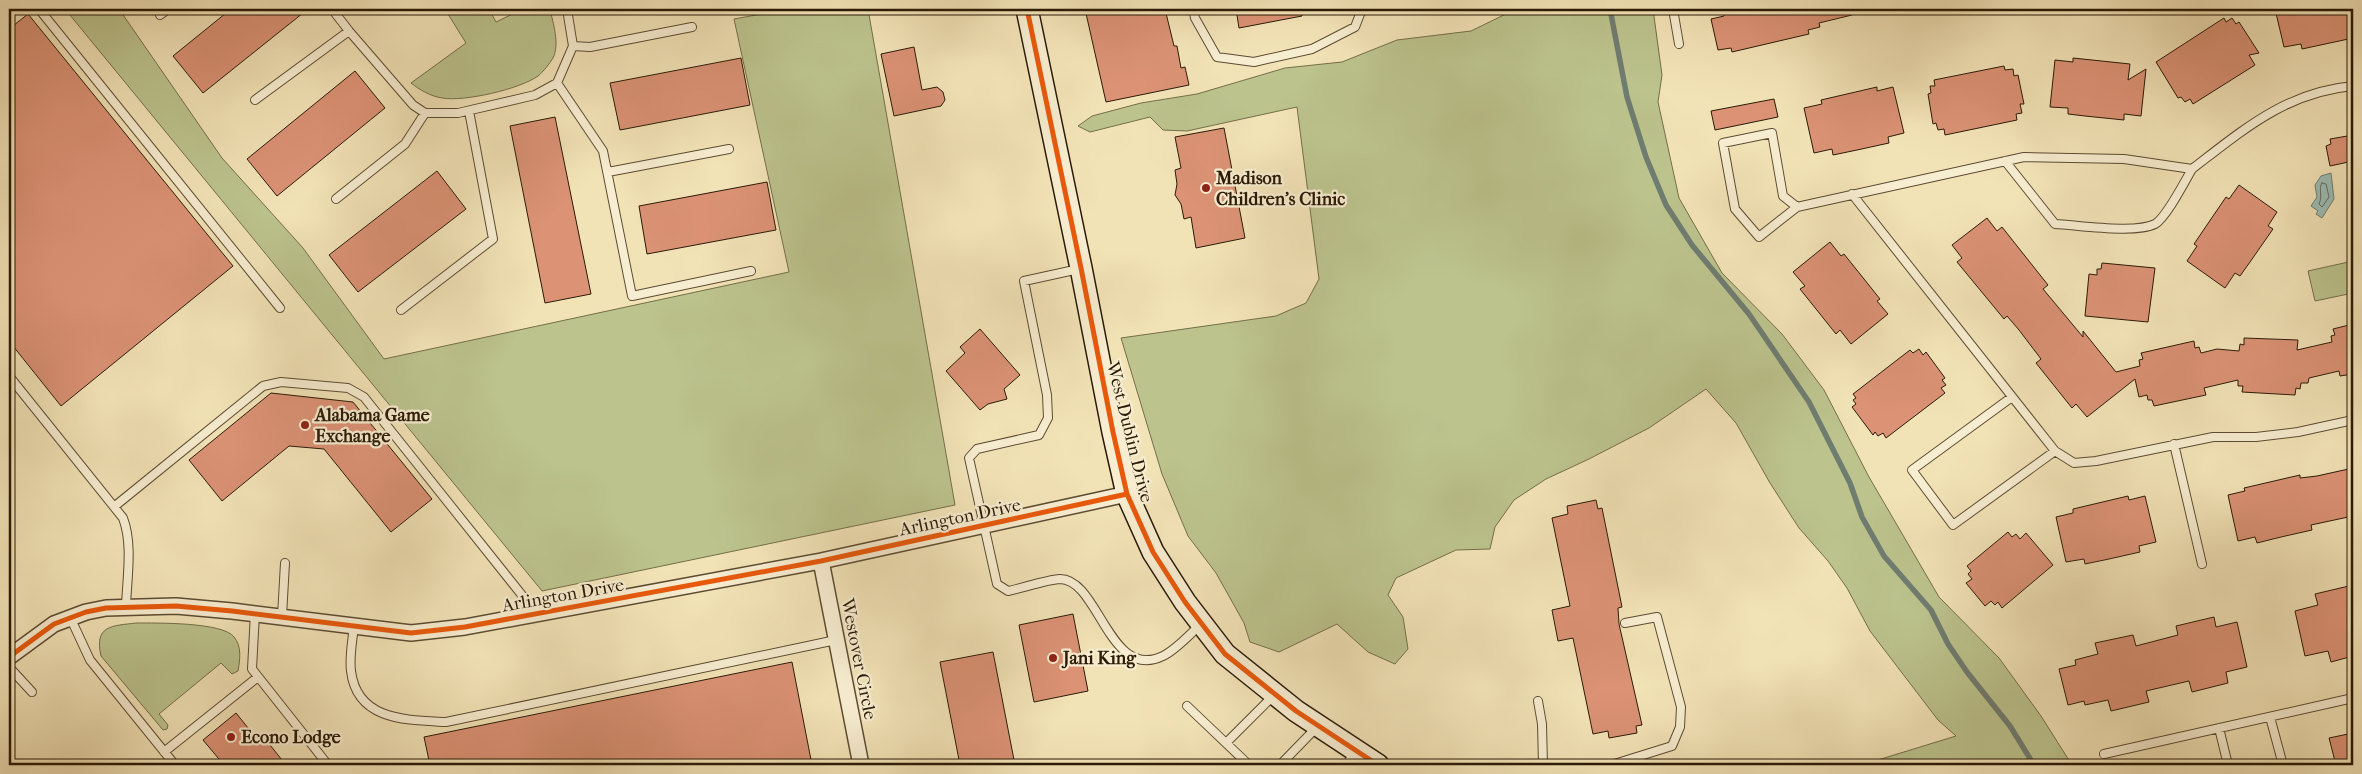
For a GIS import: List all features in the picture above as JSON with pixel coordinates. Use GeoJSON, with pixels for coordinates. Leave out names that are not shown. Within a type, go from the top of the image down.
{"type":"FeatureCollection","features":[{"type":"Feature","properties":{"kind":"street","name":"West Dublin Drive"},"geometry":{"type":"LineString","coordinates":[[1027,9],[1127,494],[1153,552],[1225,654],[1274,695],[1318,725],[1352,758],[1378,765]]}},
{"type":"Feature","properties":{"kind":"street","name":"Arlington Drive"},"geometry":{"type":"LineString","coordinates":[[9,657],[39,634],[70,617],[106,608],[126,606],[176,606],[255,613],[354,624],[411,633],[465,627],[820,561],[1127,494]]}},
{"type":"Feature","properties":{"kind":"street","name":"Westover Circle"},"geometry":{"type":"LineString","coordinates":[[820,561],[861,765]]}},
{"type":"Feature","properties":{"kind":"lane"},"geometry":{"type":"LineString","coordinates":[[38,9],[280,308]]}},
{"type":"Feature","properties":{"kind":"lane"},"geometry":{"type":"LineString","coordinates":[[160,15],[168,9]]}},
{"type":"Feature","properties":{"kind":"lane"},"geometry":{"type":"LineString","coordinates":[[332,9],[348,31],[413,105],[426,113],[469,111],[535,96],[557,83],[573,46],[567,9]]}},
{"type":"Feature","properties":{"kind":"lane"},"geometry":{"type":"LineString","coordinates":[[1193,9],[1195,18],[1217,57],[1254,62],[1312,49],[1355,27],[1362,9]]}},
{"type":"Feature","properties":{"kind":"lane"},"geometry":{"type":"LineString","coordinates":[[1673,9],[1679,44]]}},
{"type":"Feature","properties":{"kind":"lane"},"geometry":{"type":"LineString","coordinates":[[573,46],[590,47],[692,27]]}},
{"type":"Feature","properties":{"kind":"lane"},"geometry":{"type":"LineString","coordinates":[[255,100],[348,31]]}},
{"type":"Feature","properties":{"kind":"lane"},"geometry":{"type":"LineString","coordinates":[[557,83],[603,152],[632,296],[751,271]]}},
{"type":"Feature","properties":{"kind":"lane"},"geometry":{"type":"LineString","coordinates":[[2005,161],[2055,224],[2132,229],[2156,224],[2171,205],[2192,169],[2257,119],[2297,98],[2340,87],[2353,86]]}},
{"type":"Feature","properties":{"kind":"lane"},"geometry":{"type":"LineString","coordinates":[[401,310],[493,239],[469,111]]}},
{"type":"Feature","properties":{"kind":"lane"},"geometry":{"type":"LineString","coordinates":[[336,199],[405,144],[426,113]]}},
{"type":"Feature","properties":{"kind":"lane"},"geometry":{"type":"LineString","coordinates":[[1797,206],[1783,196],[1772,132],[1723,143],[1735,209],[1759,237],[1797,206],[2024,157],[2124,160],[2192,169]]}},
{"type":"Feature","properties":{"kind":"lane"},"geometry":{"type":"LineString","coordinates":[[608,172],[729,149]]}},
{"type":"Feature","properties":{"kind":"lane"},"geometry":{"type":"LineString","coordinates":[[1852,194],[2055,451],[2074,463],[2096,461],[2213,437],[2256,436],[2298,432],[2353,420]]}},
{"type":"Feature","properties":{"kind":"lane"},"geometry":{"type":"LineString","coordinates":[[1081,268],[1024,281],[1047,395],[1048,418],[1039,435],[977,449],[969,458],[997,584],[1008,592],[1061,579],[1075,584],[1128,656],[1144,662],[1164,656],[1202,624]]}},
{"type":"Feature","properties":{"kind":"lane"},"geometry":{"type":"LineString","coordinates":[[9,376],[115,506],[126,528],[126,606]]}},
{"type":"Feature","properties":{"kind":"lane"},"geometry":{"type":"LineString","coordinates":[[115,506],[263,386],[281,382],[348,388],[364,397],[537,614]]}},
{"type":"Feature","properties":{"kind":"lane"},"geometry":{"type":"LineString","coordinates":[[2012,397],[1912,470],[1953,525],[2055,451]]}},
{"type":"Feature","properties":{"kind":"lane"},"geometry":{"type":"LineString","coordinates":[[2174,444],[2202,564]]}},
{"type":"Feature","properties":{"kind":"lane"},"geometry":{"type":"LineString","coordinates":[[282,616],[285,563]]}},
{"type":"Feature","properties":{"kind":"lane"},"geometry":{"type":"LineString","coordinates":[[255,613],[252,669],[328,765]]}},
{"type":"Feature","properties":{"kind":"lane"},"geometry":{"type":"LineString","coordinates":[[70,617],[90,660],[175,765]]}},
{"type":"Feature","properties":{"kind":"lane"},"geometry":{"type":"LineString","coordinates":[[1611,765],[1672,746],[1680,727],[1681,707],[1657,617],[1625,623]]}},
{"type":"Feature","properties":{"kind":"lane"},"geometry":{"type":"LineString","coordinates":[[354,624],[350,669],[353,682],[368,706],[399,720],[446,722],[836,640]]}},
{"type":"Feature","properties":{"kind":"lane"},"geometry":{"type":"LineString","coordinates":[[9,667],[32,692]]}},
{"type":"Feature","properties":{"kind":"lane"},"geometry":{"type":"LineString","coordinates":[[164,752],[258,677]]}},
{"type":"Feature","properties":{"kind":"lane"},"geometry":{"type":"LineString","coordinates":[[1226,743],[1274,695]]}},
{"type":"Feature","properties":{"kind":"lane"},"geometry":{"type":"LineString","coordinates":[[2104,754],[2353,698]]}},
{"type":"Feature","properties":{"kind":"lane"},"geometry":{"type":"LineString","coordinates":[[1538,700],[1542,724],[1543,765]]}},
{"type":"Feature","properties":{"kind":"lane"},"geometry":{"type":"LineString","coordinates":[[1187,706],[1249,765]]}},
{"type":"Feature","properties":{"kind":"lane"},"geometry":{"type":"LineString","coordinates":[[2270,717],[2283,765]]}},
{"type":"Feature","properties":{"kind":"lane"},"geometry":{"type":"LineString","coordinates":[[1280,765],[1318,725]]}},
{"type":"Feature","properties":{"kind":"lane"},"geometry":{"type":"LineString","coordinates":[[2219,728],[2228,765]]}},
{"type":"Feature","properties":{"kind":"green space"},"geometry":{"type":"Polygon","coordinates":[[[65,9],[119,9],[222,158],[303,248],[384,359],[789,272],[734,19],[789,9],[868,9],[955,505],[542,591],[65,9]]]}},
{"type":"Feature","properties":{"kind":"green space"},"geometry":{"type":"Polygon","coordinates":[[[457,9],[489,9],[496,22],[523,9],[550,9],[556,40],[553,58],[538,76],[506,90],[452,99],[438,97],[425,92],[411,83],[466,43],[448,14],[457,9]]]}},
{"type":"Feature","properties":{"kind":"green space"},"geometry":{"type":"Polygon","coordinates":[[[1516,9],[1653,9],[1662,75],[1658,102],[1679,198],[1722,273],[1782,334],[1824,390],[1869,477],[1939,597],[1999,658],[2041,716],[2072,765],[1838,765],[1868,763],[1956,736],[1938,720],[1870,631],[1847,588],[1828,561],[1799,528],[1770,483],[1736,423],[1706,389],[1649,428],[1546,479],[1514,500],[1495,527],[1490,549],[1456,550],[1396,578],[1388,595],[1403,617],[1408,649],[1395,664],[1368,652],[1337,624],[1279,652],[1250,642],[1244,623],[1216,573],[1188,536],[1162,474],[1121,338],[1276,316],[1306,303],[1319,279],[1297,107],[1187,131],[1163,130],[1150,117],[1090,132],[1078,126],[1092,116],[1141,103],[1197,94],[1285,68],[1342,62],[1397,40],[1471,31],[1516,9]]]}},
{"type":"Feature","properties":{"kind":"green space"},"geometry":{"type":"Polygon","coordinates":[[[2353,261],[2353,293],[2315,301],[2308,271],[2353,261]]]}},
{"type":"Feature","properties":{"kind":"green space"},"geometry":{"type":"Polygon","coordinates":[[[136,623],[188,624],[217,628],[227,632],[237,641],[240,658],[238,671],[232,674],[221,663],[159,714],[168,725],[167,729],[163,730],[101,656],[100,638],[107,629],[136,623]]]}},
{"type":"Feature","properties":{"kind":"water"},"geometry":{"type":"Polygon","coordinates":[[[2331,173],[2334,199],[2322,218],[2316,214],[2318,211],[2311,206],[2317,197],[2315,185],[2321,176],[2331,173]]]}},
{"type":"Feature","properties":{"kind":"building"},"geometry":{"type":"Polygon","coordinates":[[[231,9],[308,9],[203,93],[173,56],[231,9]]]}},
{"type":"Feature","properties":{"kind":"building"},"geometry":{"type":"Polygon","coordinates":[[[1085,9],[1165,9],[1174,46],[1177,46],[1181,68],[1185,67],[1189,85],[1106,102],[1085,9]]]}},
{"type":"Feature","properties":{"kind":"building"},"geometry":{"type":"Polygon","coordinates":[[[1236,9],[1301,9],[1302,16],[1239,28],[1236,9]]]}},
{"type":"Feature","properties":{"kind":"building"},"geometry":{"type":"Polygon","coordinates":[[[1728,9],[1851,9],[1852,15],[1819,23],[1820,27],[1808,30],[1809,34],[1732,52],[1731,48],[1718,50],[1711,19],[1724,16],[1724,13],[1729,12],[1728,9]]]}},
{"type":"Feature","properties":{"kind":"building"},"geometry":{"type":"Polygon","coordinates":[[[2275,9],[2353,9],[2353,38],[2302,49],[2301,44],[2284,47],[2275,9]]]}},
{"type":"Feature","properties":{"kind":"building"},"geometry":{"type":"Polygon","coordinates":[[[28,14],[233,266],[61,406],[9,341],[9,29],[28,14]]]}},
{"type":"Feature","properties":{"kind":"building"},"geometry":{"type":"Polygon","coordinates":[[[2224,18],[2226,22],[2232,18],[2236,24],[2239,22],[2259,53],[2249,55],[2255,65],[2193,104],[2190,99],[2185,102],[2181,97],[2178,98],[2156,62],[2224,18]]]}},
{"type":"Feature","properties":{"kind":"building"},"geometry":{"type":"Polygon","coordinates":[[[914,47],[922,90],[937,87],[943,92],[945,100],[941,106],[894,116],[881,54],[914,47]]]}},
{"type":"Feature","properties":{"kind":"building"},"geometry":{"type":"Polygon","coordinates":[[[741,58],[750,105],[620,130],[610,83],[741,58]]]}},
{"type":"Feature","properties":{"kind":"building"},"geometry":{"type":"Polygon","coordinates":[[[2073,58],[2130,64],[2128,80],[2146,69],[2141,116],[2124,114],[2124,120],[2068,114],[2068,108],[2050,107],[2055,60],[2073,62],[2073,58]]]}},
{"type":"Feature","properties":{"kind":"building"},"geometry":{"type":"Polygon","coordinates":[[[2004,66],[2005,70],[2013,69],[2014,76],[2018,75],[2024,104],[2020,104],[2022,113],[2016,114],[2017,120],[1945,135],[1944,129],[1938,130],[1936,123],[1933,124],[1928,94],[1931,93],[1930,86],[1935,86],[1934,80],[2004,66]]]}},
{"type":"Feature","properties":{"kind":"building"},"geometry":{"type":"Polygon","coordinates":[[[355,71],[385,108],[277,196],[247,159],[355,71]]]}},
{"type":"Feature","properties":{"kind":"building"},"geometry":{"type":"Polygon","coordinates":[[[1877,87],[1877,91],[1893,87],[1904,133],[1888,137],[1889,143],[1833,155],[1832,149],[1814,153],[1804,108],[1822,104],[1821,100],[1877,87]]]}},
{"type":"Feature","properties":{"kind":"building"},"geometry":{"type":"Polygon","coordinates":[[[1774,99],[1778,117],[1715,130],[1711,111],[1774,99]]]}},
{"type":"Feature","properties":{"kind":"building"},"geometry":{"type":"Polygon","coordinates":[[[555,117],[591,294],[545,303],[510,126],[555,117]]]}},
{"type":"Feature","properties":{"kind":"building","name":"Madison Children's Clinic"},"geometry":{"type":"Polygon","coordinates":[[[1224,128],[1245,238],[1196,248],[1191,217],[1184,219],[1181,204],[1175,195],[1177,184],[1175,170],[1181,168],[1175,137],[1224,128]]]}},
{"type":"Feature","properties":{"kind":"building"},"geometry":{"type":"Polygon","coordinates":[[[2353,135],[2353,161],[2330,166],[2326,146],[2331,144],[2330,139],[2353,135]]]}},
{"type":"Feature","properties":{"kind":"building"},"geometry":{"type":"Polygon","coordinates":[[[437,171],[466,209],[358,292],[329,255],[437,171]]]}},
{"type":"Feature","properties":{"kind":"building"},"geometry":{"type":"Polygon","coordinates":[[[767,182],[776,230],[647,254],[639,206],[767,182]]]}},
{"type":"Feature","properties":{"kind":"building"},"geometry":{"type":"Polygon","coordinates":[[[2239,185],[2277,212],[2268,226],[2273,229],[2240,276],[2235,273],[2225,288],[2187,261],[2197,246],[2194,244],[2226,197],[2229,199],[2239,185]]]}},
{"type":"Feature","properties":{"kind":"building"},"geometry":{"type":"Polygon","coordinates":[[[1987,218],[1997,231],[2002,227],[2048,285],[2043,289],[2083,337],[2083,331],[2116,372],[2140,366],[2139,360],[2143,359],[2141,353],[2194,341],[2195,348],[2199,347],[2201,353],[2217,349],[2239,351],[2240,344],[2244,345],[2244,338],[2298,340],[2297,350],[2332,342],[2331,336],[2335,335],[2333,329],[2353,324],[2353,374],[2340,376],[2339,371],[2309,378],[2308,383],[2301,383],[2300,389],[2296,388],[2295,395],[2242,392],[2243,386],[2238,386],[2238,380],[2204,388],[2206,395],[2154,406],[2152,400],[2148,400],[2147,395],[2139,397],[2135,379],[2087,417],[2076,404],[2072,408],[2036,363],[2041,359],[2019,330],[2007,316],[2004,319],[1957,262],[1962,258],[1952,245],[1987,218]]]}},
{"type":"Feature","properties":{"kind":"building"},"geometry":{"type":"Polygon","coordinates":[[[1830,242],[1841,256],[1844,254],[1880,299],[1877,301],[1888,314],[1851,344],[1840,330],[1836,334],[1800,289],[1805,286],[1793,272],[1830,242]]]}},
{"type":"Feature","properties":{"kind":"building"},"geometry":{"type":"Polygon","coordinates":[[[2102,263],[2155,268],[2148,322],[2085,316],[2089,274],[2097,275],[2097,269],[2101,269],[2102,263]]]}},
{"type":"Feature","properties":{"kind":"building"},"geometry":{"type":"Polygon","coordinates":[[[980,329],[1020,375],[1004,389],[1007,399],[988,404],[980,410],[946,371],[965,353],[960,347],[980,329]]]}},
{"type":"Feature","properties":{"kind":"building"},"geometry":{"type":"Polygon","coordinates":[[[1919,349],[1923,355],[1926,352],[1945,378],[1942,380],[1946,385],[1941,388],[1945,393],[1886,438],[1883,433],[1878,436],[1875,432],[1873,435],[1852,407],[1856,404],[1853,400],[1856,398],[1853,394],[1910,350],[1913,353],[1919,349]]]}},
{"type":"Feature","properties":{"kind":"building"},"geometry":{"type":"Polygon","coordinates":[[[271,393],[353,402],[432,499],[391,532],[324,449],[289,446],[222,501],[189,460],[271,393]]]}},
{"type":"Feature","properties":{"kind":"building"},"geometry":{"type":"Polygon","coordinates":[[[2353,468],[2353,516],[2311,525],[2312,530],[2257,543],[2255,537],[2238,541],[2228,495],[2245,491],[2244,488],[2300,475],[2300,478],[2317,476],[2353,468]]]}},
{"type":"Feature","properties":{"kind":"building"},"geometry":{"type":"Polygon","coordinates":[[[2128,496],[2129,500],[2145,496],[2156,542],[2139,546],[2140,552],[2109,559],[2085,564],[2084,559],[2066,562],[2056,517],[2073,513],[2073,509],[2128,496]]]}},
{"type":"Feature","properties":{"kind":"building"},"geometry":{"type":"Polygon","coordinates":[[[1596,500],[1598,509],[1602,508],[1622,607],[1618,608],[1619,624],[1642,725],[1636,726],[1637,733],[1609,738],[1608,731],[1593,734],[1573,638],[1558,641],[1552,610],[1570,606],[1552,518],[1568,514],[1567,506],[1596,500]]]}},
{"type":"Feature","properties":{"kind":"building"},"geometry":{"type":"Polygon","coordinates":[[[2008,532],[2012,537],[2016,534],[2020,539],[2026,533],[2053,565],[2002,608],[1998,602],[1995,605],[1991,601],[1985,606],[1966,583],[1972,579],[1968,574],[1971,571],[1967,566],[2008,532]]]}},
{"type":"Feature","properties":{"kind":"building"},"geometry":{"type":"Polygon","coordinates":[[[2353,585],[2353,656],[2331,662],[2328,651],[2305,656],[2295,611],[2318,605],[2315,594],[2353,585]]]}},
{"type":"Feature","properties":{"kind":"building","name":"Jani King"},"geometry":{"type":"Polygon","coordinates":[[[1073,614],[1088,691],[1034,702],[1019,625],[1073,614]]]}},
{"type":"Feature","properties":{"kind":"building"},"geometry":{"type":"Polygon","coordinates":[[[2214,617],[2216,627],[2237,622],[2247,667],[2226,672],[2228,683],[2192,692],[2189,681],[2146,691],[2149,702],[2111,711],[2108,700],[2085,705],[2084,701],[2068,705],[2059,669],[2076,665],[2075,660],[2098,654],[2095,643],[2133,635],[2136,646],[2178,635],[2176,626],[2214,617]]]}},
{"type":"Feature","properties":{"kind":"building"},"geometry":{"type":"Polygon","coordinates":[[[993,652],[1015,765],[960,765],[940,662],[993,652]]]}},
{"type":"Feature","properties":{"kind":"building"},"geometry":{"type":"Polygon","coordinates":[[[792,662],[812,765],[430,765],[424,737],[792,662]]]}},
{"type":"Feature","properties":{"kind":"building","name":"Econo Lodge"},"geometry":{"type":"Polygon","coordinates":[[[236,713],[257,739],[262,735],[286,765],[224,765],[203,740],[236,713]]]}},
{"type":"Feature","properties":{"kind":"building"},"geometry":{"type":"Polygon","coordinates":[[[2353,733],[2353,765],[2336,765],[2329,738],[2353,733]]]}},
{"type":"Feature","properties":{"kind":"waterway"},"geometry":{"type":"LineString","coordinates":[[1610,9],[1627,97],[1646,157],[1666,205],[1692,245],[1749,314],[1809,402],[1850,483],[1862,517],[1884,556],[1931,610],[1948,644],[1967,672],[2010,726],[2034,765]]}},
{"type":"Feature","properties":{"kind":"cycle path"},"geometry":{"type":"LineString","coordinates":[[1027,9],[1127,494],[1153,552],[1185,602],[1225,654],[1296,711],[1378,765]]}},
{"type":"Feature","properties":{"kind":"cycle path"},"geometry":{"type":"LineString","coordinates":[[9,657],[54,624],[86,612],[106,608],[176,606],[411,633],[465,627],[821,561],[1127,494]]}},
{"type":"Feature","properties":{"kind":"place","name":"Madison Children's Clinic"},"geometry":{"type":"Point","coordinates":[1206,188]}},
{"type":"Feature","properties":{"kind":"place","name":"Alabama Game Exchange"},"geometry":{"type":"Point","coordinates":[305,425]}},
{"type":"Feature","properties":{"kind":"place","name":"Jani King"},"geometry":{"type":"Point","coordinates":[1053,658]}},
{"type":"Feature","properties":{"kind":"place","name":"Econo Lodge"},"geometry":{"type":"Point","coordinates":[231,737]}}]}
